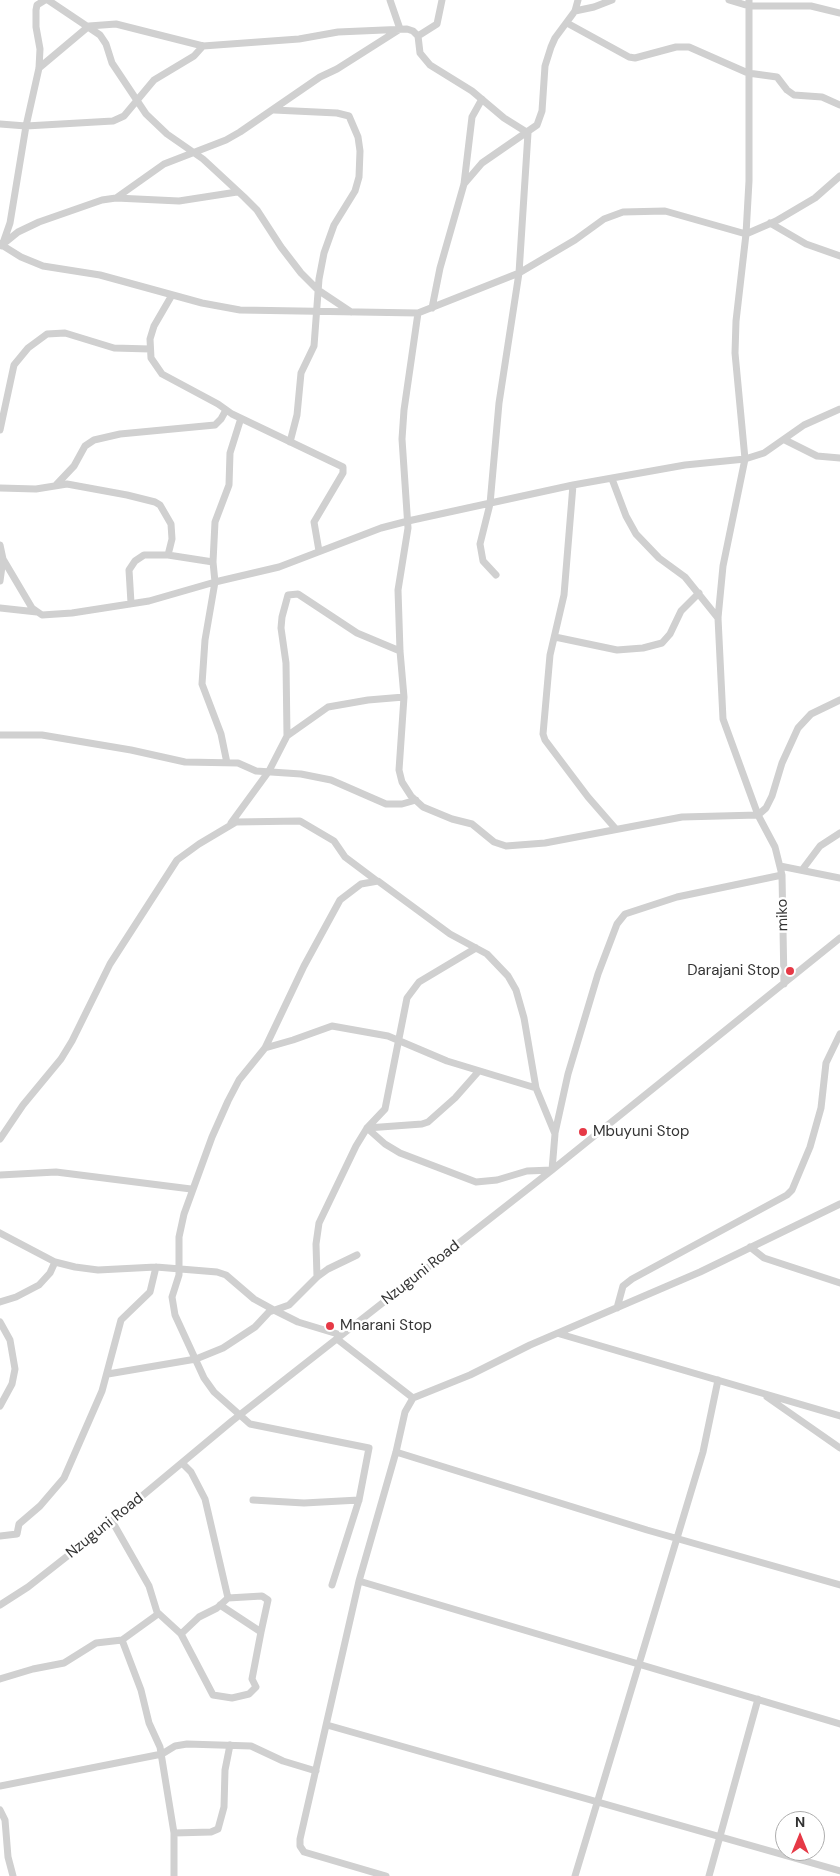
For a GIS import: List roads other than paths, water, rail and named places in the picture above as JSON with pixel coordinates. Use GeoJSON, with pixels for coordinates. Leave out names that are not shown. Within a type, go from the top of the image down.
{"type":"FeatureCollection","features":[{"type":"Feature","properties":{"kind":"street"},"geometry":{"type":"LineString","coordinates":[[1,246],[10,223],[38,68],[40,49],[36,27],[36,10],[46,0],[89,26],[106,44],[112,63],[136,102],[167,134],[204,159],[257,210],[287,255],[318,290],[351,312]]}},
{"type":"Feature","properties":{"kind":"street"},"geometry":{"type":"LineString","coordinates":[[390,0],[400,29]]}},
{"type":"Feature","properties":{"kind":"street"},"geometry":{"type":"LineString","coordinates":[[418,36],[437,24],[442,0]]}},
{"type":"Feature","properties":{"kind":"street"},"geometry":{"type":"LineString","coordinates":[[464,184],[482,163],[537,125],[542,111],[545,66],[551,47],[555,38],[575,11],[578,0]]}},
{"type":"Feature","properties":{"kind":"street"},"geometry":{"type":"LineString","coordinates":[[575,11],[594,7],[612,0]]}},
{"type":"Feature","properties":{"kind":"street"},"geometry":{"type":"LineString","coordinates":[[729,0],[749,3],[811,6],[840,13]]}},
{"type":"Feature","properties":{"kind":"street","name":"miko"},"geometry":{"type":"LineString","coordinates":[[749,3],[750,181],[746,234],[739,283],[735,345],[745,459],[724,566],[718,618],[724,719],[758,815],[775,847],[782,875],[784,984]]}},
{"type":"Feature","properties":{"kind":"street"},"geometry":{"type":"LineString","coordinates":[[567,22],[629,57],[635,58],[676,47],[689,47],[748,74],[777,77],[790,93],[822,98],[840,105]]}},
{"type":"Feature","properties":{"kind":"street"},"geometry":{"type":"LineString","coordinates":[[38,68],[89,26],[116,24],[203,46],[299,39],[338,32],[400,29],[413,31],[418,36],[420,53],[430,65],[482,99],[528,133]]}},
{"type":"Feature","properties":{"kind":"street"},"geometry":{"type":"LineString","coordinates":[[116,198],[164,164],[226,140],[274,110],[320,77],[337,70],[400,29]]}},
{"type":"Feature","properties":{"kind":"street"},"geometry":{"type":"LineString","coordinates":[[0,124],[26,126],[113,121],[124,116],[154,80],[194,56],[203,46]]}},
{"type":"Feature","properties":{"kind":"street"},"geometry":{"type":"LineString","coordinates":[[432,308],[440,268],[464,184],[472,117],[482,99]]}},
{"type":"Feature","properties":{"kind":"street"},"geometry":{"type":"LineString","coordinates":[[274,110],[344,114],[350,118],[358,137],[360,162],[357,184],[330,234],[324,253],[318,290],[318,312],[314,346],[302,373],[297,415],[290,442]]}},
{"type":"Feature","properties":{"kind":"street"},"geometry":{"type":"LineString","coordinates":[[496,575],[486,566],[481,556],[482,534],[490,504],[499,403],[519,274],[528,133]]}},
{"type":"Feature","properties":{"kind":"street"},"geometry":{"type":"LineString","coordinates":[[1,246],[43,266],[100,275],[172,295],[240,310],[418,313],[519,274],[604,220],[632,210],[665,211],[746,234],[815,198],[840,176]]}},
{"type":"Feature","properties":{"kind":"street"},"geometry":{"type":"LineString","coordinates":[[1,246],[18,232],[88,204],[116,198],[178,201],[237,192]]}},
{"type":"Feature","properties":{"kind":"street"},"geometry":{"type":"LineString","coordinates":[[770,223],[806,244],[840,256]]}},
{"type":"Feature","properties":{"kind":"street"},"geometry":{"type":"LineString","coordinates":[[172,295],[154,326],[150,349],[154,364],[162,374],[240,418],[342,466],[344,469],[314,522],[319,552]]}},
{"type":"Feature","properties":{"kind":"street"},"geometry":{"type":"LineString","coordinates":[[418,313],[408,370],[402,439],[408,521],[406,551],[398,590],[404,697],[399,770],[402,782],[416,800],[423,806],[452,819],[472,824],[492,841],[501,845],[545,843],[615,828],[682,817],[758,815],[766,808],[772,796],[785,754],[798,728],[811,714],[840,700]]}},
{"type":"Feature","properties":{"kind":"street"},"geometry":{"type":"LineString","coordinates":[[0,430],[14,365],[28,348],[47,334],[65,334],[114,348],[150,349]]}},
{"type":"Feature","properties":{"kind":"street"},"geometry":{"type":"LineString","coordinates":[[0,608],[52,615],[165,598],[215,582],[279,567],[408,521],[573,485],[685,465],[745,459],[764,453],[804,425],[840,409]]}},
{"type":"Feature","properties":{"kind":"street"},"geometry":{"type":"LineString","coordinates":[[56,485],[74,466],[85,446],[94,440],[120,434],[215,424],[221,420],[226,410]]}},
{"type":"Feature","properties":{"kind":"street"},"geometry":{"type":"LineString","coordinates":[[227,763],[221,734],[202,684],[205,640],[215,582],[213,562],[214,522],[229,485],[230,453],[240,418]]}},
{"type":"Feature","properties":{"kind":"street"},"geometry":{"type":"LineString","coordinates":[[785,440],[817,456],[840,458]]}},
{"type":"Feature","properties":{"kind":"street"},"geometry":{"type":"LineString","coordinates":[[612,479],[626,516],[636,534],[659,558],[685,577],[718,618]]}},
{"type":"Feature","properties":{"kind":"street"},"geometry":{"type":"LineString","coordinates":[[0,488],[36,489],[67,484],[127,494],[158,503],[171,524],[172,539],[168,555]]}},
{"type":"Feature","properties":{"kind":"street"},"geometry":{"type":"LineString","coordinates":[[573,485],[564,595],[548,671],[542,726],[545,740],[615,828]]}},
{"type":"Feature","properties":{"kind":"street"},"geometry":{"type":"LineString","coordinates":[[0,545],[3,559],[0,581]]}},
{"type":"Feature","properties":{"kind":"street"},"geometry":{"type":"LineString","coordinates":[[131,603],[128,574],[132,564],[144,556],[168,555],[213,562]]}},
{"type":"Feature","properties":{"kind":"street"},"geometry":{"type":"LineString","coordinates":[[3,559],[37,612]]}},
{"type":"Feature","properties":{"kind":"street"},"geometry":{"type":"LineString","coordinates":[[555,637],[617,650],[643,648],[662,643],[670,634],[681,611],[698,593]]}},
{"type":"Feature","properties":{"kind":"street"},"geometry":{"type":"LineString","coordinates":[[287,736],[286,663],[281,628],[288,595],[298,594],[357,633],[400,651]]}},
{"type":"Feature","properties":{"kind":"street"},"geometry":{"type":"LineString","coordinates":[[0,1139],[23,1105],[61,1060],[110,964],[177,860],[230,824],[269,771],[287,736],[328,707],[368,700],[404,697]]}},
{"type":"Feature","properties":{"kind":"street"},"geometry":{"type":"LineString","coordinates":[[0,735],[42,734],[186,762],[241,764],[256,771],[301,774],[332,780],[386,804],[402,804],[416,800]]}},
{"type":"Feature","properties":{"kind":"street"},"geometry":{"type":"LineString","coordinates":[[230,824],[263,820],[300,821],[334,841],[350,861],[450,934],[487,954],[500,966],[516,990],[524,1018],[536,1088],[555,1134]]}},
{"type":"Feature","properties":{"kind":"street"},"geometry":{"type":"LineString","coordinates":[[802,870],[820,846],[840,833]]}},
{"type":"Feature","properties":{"kind":"street"},"geometry":{"type":"LineString","coordinates":[[780,866],[840,878]]}},
{"type":"Feature","properties":{"kind":"street"},"geometry":{"type":"LineString","coordinates":[[367,1128],[385,1144],[400,1152],[476,1182],[498,1180],[527,1170],[552,1170],[555,1134],[568,1074],[598,974],[617,924],[624,914],[677,897],[782,875]]}},
{"type":"Feature","properties":{"kind":"street"},"geometry":{"type":"LineString","coordinates":[[332,1585],[359,1500],[368,1462],[369,1448],[250,1424],[209,1386],[183,1335],[173,1306],[172,1297],[180,1268],[179,1237],[191,1189],[228,1101],[239,1080],[265,1048],[304,966],[340,900],[361,884],[378,881]]}},
{"type":"Feature","properties":{"kind":"street","name":"Nzuguni Road"},"geometry":{"type":"LineString","coordinates":[[0,1605],[28,1587],[112,1521],[240,1414],[552,1170],[840,938]]}},
{"type":"Feature","properties":{"kind":"street"},"geometry":{"type":"LineString","coordinates":[[316,1277],[316,1244],[319,1223],[356,1146],[367,1128],[385,1109],[400,1041],[404,1004],[414,986],[476,948]]}},
{"type":"Feature","properties":{"kind":"street"},"geometry":{"type":"LineString","coordinates":[[265,1048],[332,1026],[351,1031],[382,1034],[478,1072],[536,1088]]}},
{"type":"Feature","properties":{"kind":"street"},"geometry":{"type":"LineString","coordinates":[[617,1308],[623,1286],[632,1279],[787,1195],[792,1190],[810,1147],[821,1108],[826,1063],[840,1034]]}},
{"type":"Feature","properties":{"kind":"street"},"geometry":{"type":"LineString","coordinates":[[367,1128],[428,1122],[455,1098],[478,1072]]}},
{"type":"Feature","properties":{"kind":"street"},"geometry":{"type":"LineString","coordinates":[[0,1176],[56,1172],[191,1189]]}},
{"type":"Feature","properties":{"kind":"street"},"geometry":{"type":"LineString","coordinates":[[386,1876],[304,1852],[300,1846],[300,1839],[359,1581],[396,1452],[405,1412],[413,1398],[470,1375],[530,1345],[560,1334],[700,1272],[840,1204]]}},
{"type":"Feature","properties":{"kind":"street"},"geometry":{"type":"LineString","coordinates":[[0,1233],[55,1262],[98,1270],[156,1267],[180,1268],[226,1275],[254,1299],[274,1310],[298,1322],[339,1337],[413,1398]]}},
{"type":"Feature","properties":{"kind":"street"},"geometry":{"type":"LineString","coordinates":[[750,1247],[764,1258],[840,1283]]}},
{"type":"Feature","properties":{"kind":"street"},"geometry":{"type":"LineString","coordinates":[[108,1374],[196,1359],[223,1348],[255,1327],[274,1310],[289,1305],[316,1277],[333,1266],[357,1255]]}},
{"type":"Feature","properties":{"kind":"street"},"geometry":{"type":"LineString","coordinates":[[0,1302],[16,1297],[39,1285],[50,1273],[55,1262]]}},
{"type":"Feature","properties":{"kind":"street"},"geometry":{"type":"LineString","coordinates":[[0,1536],[17,1534],[19,1524],[40,1506],[64,1478],[89,1423],[108,1374],[111,1351],[121,1320],[150,1292],[156,1267]]}},
{"type":"Feature","properties":{"kind":"street"},"geometry":{"type":"LineString","coordinates":[[0,1322],[10,1340],[15,1369],[12,1384],[0,1406]]}},
{"type":"Feature","properties":{"kind":"street"},"geometry":{"type":"LineString","coordinates":[[560,1334],[840,1416]]}},
{"type":"Feature","properties":{"kind":"street"},"geometry":{"type":"LineString","coordinates":[[575,1876],[703,1452],[718,1380]]}},
{"type":"Feature","properties":{"kind":"street"},"geometry":{"type":"LineString","coordinates":[[763,1394],[840,1448]]}},
{"type":"Feature","properties":{"kind":"street"},"geometry":{"type":"LineString","coordinates":[[396,1452],[677,1538],[840,1585]]}},
{"type":"Feature","properties":{"kind":"street"},"geometry":{"type":"LineString","coordinates":[[182,1463],[192,1472],[205,1499],[228,1598]]}},
{"type":"Feature","properties":{"kind":"street"},"geometry":{"type":"LineString","coordinates":[[253,1500],[304,1503],[359,1500]]}},
{"type":"Feature","properties":{"kind":"street"},"geometry":{"type":"LineString","coordinates":[[112,1521],[149,1586],[158,1614],[181,1634],[213,1695],[232,1698],[249,1694],[256,1686],[252,1679],[268,1600],[262,1596],[228,1598],[200,1617],[181,1634]]}},
{"type":"Feature","properties":{"kind":"street"},"geometry":{"type":"LineString","coordinates":[[359,1581],[840,1724]]}},
{"type":"Feature","properties":{"kind":"street"},"geometry":{"type":"LineString","coordinates":[[220,1605],[261,1632]]}},
{"type":"Feature","properties":{"kind":"street"},"geometry":{"type":"LineString","coordinates":[[0,1679],[33,1669],[64,1663],[96,1643],[122,1640],[158,1614]]}},
{"type":"Feature","properties":{"kind":"street"},"geometry":{"type":"LineString","coordinates":[[122,1640],[141,1690],[149,1723],[159,1742],[162,1754],[174,1833],[174,1876]]}},
{"type":"Feature","properties":{"kind":"street"},"geometry":{"type":"LineString","coordinates":[[709,1876],[758,1700]]}},
{"type":"Feature","properties":{"kind":"street"},"geometry":{"type":"LineString","coordinates":[[327,1725],[840,1871]]}},
{"type":"Feature","properties":{"kind":"street"},"geometry":{"type":"LineString","coordinates":[[0,1786],[162,1754],[181,1744],[251,1746],[283,1760],[316,1771]]}},
{"type":"Feature","properties":{"kind":"street"},"geometry":{"type":"LineString","coordinates":[[174,1833],[211,1832],[218,1829],[224,1807],[224,1770],[230,1745]]}},
{"type":"Feature","properties":{"kind":"street"},"geometry":{"type":"LineString","coordinates":[[0,1810],[5,1820],[8,1857],[13,1876]]}},
{"type":"Feature","properties":{"kind":"place","name":"Darajani Stop"},"geometry":{"type":"Point","coordinates":[790,971]}},
{"type":"Feature","properties":{"kind":"place","name":"Mbuyuni Stop"},"geometry":{"type":"Point","coordinates":[583,1132]}},
{"type":"Feature","properties":{"kind":"place","name":"Mnarani Stop"},"geometry":{"type":"Point","coordinates":[330,1326]}}]}
